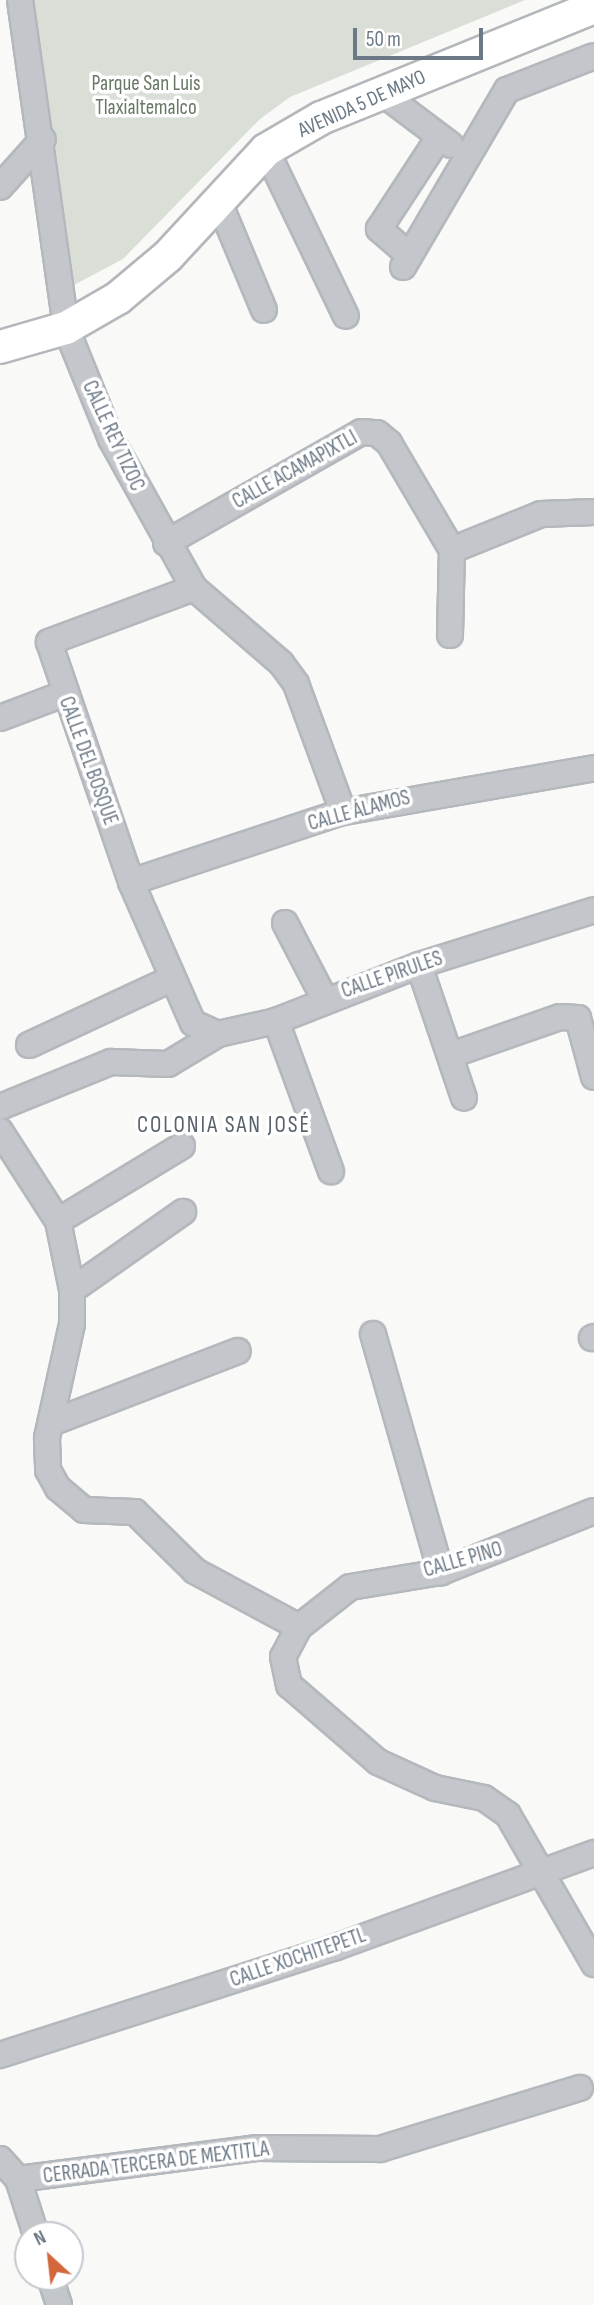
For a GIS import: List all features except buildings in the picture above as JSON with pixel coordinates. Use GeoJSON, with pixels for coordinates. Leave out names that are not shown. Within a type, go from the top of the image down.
{"type":"FeatureCollection","features":[{"type":"Feature","properties":{"kind":"main road","name":"AVENIDA 5 DE MAYO"},"geometry":{"type":"LineString","coordinates":[[0,347],[66,328],[118,298],[168,256],[266,149],[382,93],[594,7]]}},
{"type":"Feature","properties":{"kind":"street","name":"CALLE REY TIZOC"},"geometry":{"type":"LineString","coordinates":[[20,0],[43,139],[66,328],[111,439],[166,543],[194,588],[289,674],[342,812]]}},
{"type":"Feature","properties":{"kind":"street"},"geometry":{"type":"LineString","coordinates":[[438,139],[379,229],[406,261],[507,90],[594,57]]}},
{"type":"Feature","properties":{"kind":"street"},"geometry":{"type":"LineString","coordinates":[[382,93],[438,139],[467,155]]}},
{"type":"Feature","properties":{"kind":"street"},"geometry":{"type":"LineString","coordinates":[[0,187],[43,139]]}},
{"type":"Feature","properties":{"kind":"street"},"geometry":{"type":"LineString","coordinates":[[266,149],[346,316]]}},
{"type":"Feature","properties":{"kind":"street"},"geometry":{"type":"LineString","coordinates":[[218,200],[264,310]]}},
{"type":"Feature","properties":{"kind":"street","name":"CALLE ACAMAPIXTLI"},"geometry":{"type":"LineString","coordinates":[[166,543],[361,432],[377,433],[388,443],[452,550]]}},
{"type":"Feature","properties":{"kind":"street"},"geometry":{"type":"LineString","coordinates":[[450,635],[452,550],[541,514],[594,512]]}},
{"type":"Feature","properties":{"kind":"street","name":"CALLE DEL BOSQUE"},"geometry":{"type":"LineString","coordinates":[[194,588],[54,636],[50,651],[131,882],[169,981],[192,1023],[218,1034]]}},
{"type":"Feature","properties":{"kind":"street"},"geometry":{"type":"LineString","coordinates":[[0,718],[64,694]]}},
{"type":"Feature","properties":{"kind":"street","name":"CALLE ÁLAMOS"},"geometry":{"type":"LineString","coordinates":[[131,882],[342,812],[594,768]]}},
{"type":"Feature","properties":{"kind":"street","name":"CALLE PIRULES"},"geometry":{"type":"LineString","coordinates":[[218,1034],[276,1021],[324,998],[594,910]]}},
{"type":"Feature","properties":{"kind":"street"},"geometry":{"type":"LineString","coordinates":[[285,923],[324,998]]}},
{"type":"Feature","properties":{"kind":"street"},"geometry":{"type":"LineString","coordinates":[[419,965],[464,1098]]}},
{"type":"Feature","properties":{"kind":"street"},"geometry":{"type":"LineString","coordinates":[[29,1045],[169,981]]}},
{"type":"Feature","properties":{"kind":"street"},"geometry":{"type":"LineString","coordinates":[[450,1055],[560,1017],[578,1018],[594,1077]]}},
{"type":"Feature","properties":{"kind":"street"},"geometry":{"type":"LineString","coordinates":[[276,1021],[331,1171]]}},
{"type":"Feature","properties":{"kind":"street"},"geometry":{"type":"LineString","coordinates":[[0,1107],[111,1062],[168,1064],[218,1034]]}},
{"type":"Feature","properties":{"kind":"street"},"geometry":{"type":"LineString","coordinates":[[0,1132],[58,1221],[72,1290],[72,1324],[51,1423],[48,1470],[69,1499],[93,1512],[135,1512],[195,1571],[299,1627],[283,1657],[289,1685],[378,1762],[435,1788],[484,1798],[508,1815],[544,1869],[594,1964]]}},
{"type":"Feature","properties":{"kind":"street"},"geometry":{"type":"LineString","coordinates":[[58,1221],[181,1146]]}},
{"type":"Feature","properties":{"kind":"street"},"geometry":{"type":"LineString","coordinates":[[72,1290],[183,1212]]}},
{"type":"Feature","properties":{"kind":"street"},"geometry":{"type":"LineString","coordinates":[[373,1334],[441,1572]]}},
{"type":"Feature","properties":{"kind":"street"},"geometry":{"type":"LineString","coordinates":[[51,1423],[238,1351]]}},
{"type":"Feature","properties":{"kind":"street","name":"CALLE PINO"},"geometry":{"type":"LineString","coordinates":[[299,1627],[350,1587],[441,1572],[594,1511]]}},
{"type":"Feature","properties":{"kind":"street","name":"CALLE XOCHITEPETL"},"geometry":{"type":"LineString","coordinates":[[0,2055],[336,1947],[594,1853]]}},
{"type":"Feature","properties":{"kind":"street","name":"CERRADA TERCERA DE MEXTITLA"},"geometry":{"type":"LineString","coordinates":[[18,2179],[256,2148],[380,2149],[580,2088]]}},
{"type":"Feature","properties":{"kind":"street"},"geometry":{"type":"LineString","coordinates":[[0,2159],[18,2179],[32,2221]]}},
{"type":"Feature","properties":{"kind":"green space","name":"Parque San Luis Tlaxialtemalco"},"geometry":{"type":"Polygon","coordinates":[[[34,0],[525,0],[290,97],[260,119],[123,259],[72,286],[34,0]]]}},
{"type":"Feature","properties":{"kind":"district","name":"COLONIA SAN JOSÉ"},"geometry":{"type":"Point","coordinates":[224,1125]}}]}
